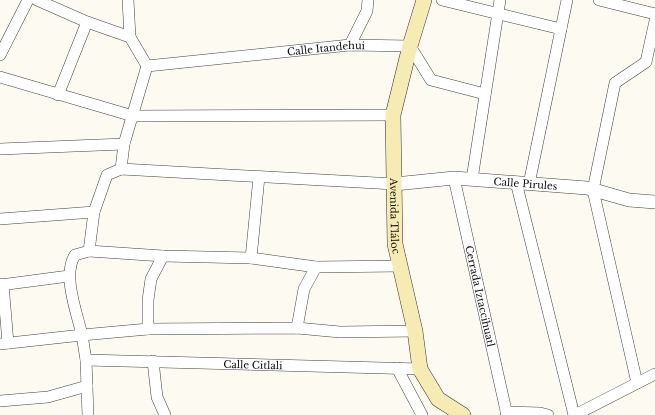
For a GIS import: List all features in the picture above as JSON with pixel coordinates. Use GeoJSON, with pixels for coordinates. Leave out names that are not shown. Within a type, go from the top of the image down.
{"type":"FeatureCollection","features":[{"type":"Feature","properties":{"kind":"main road","name":"Avenida Tláloc"},"geometry":{"type":"LineString","coordinates":[[424,0],[410,46],[393,115],[395,244],[415,331],[420,369],[438,399],[463,415]]}},
{"type":"Feature","properties":{"kind":"street"},"geometry":{"type":"LineString","coordinates":[[0,55],[28,0]]}},
{"type":"Feature","properties":{"kind":"street"},"geometry":{"type":"LineString","coordinates":[[37,0],[87,22],[130,37]]}},
{"type":"Feature","properties":{"kind":"street"},"geometry":{"type":"LineString","coordinates":[[121,169],[124,144],[147,66],[130,37],[128,0]]}},
{"type":"Feature","properties":{"kind":"street"},"geometry":{"type":"LineString","coordinates":[[350,45],[367,11],[368,0]]}},
{"type":"Feature","properties":{"kind":"street"},"geometry":{"type":"LineString","coordinates":[[442,0],[561,29]]}},
{"type":"Feature","properties":{"kind":"street"},"geometry":{"type":"LineString","coordinates":[[472,179],[500,0]]}},
{"type":"Feature","properties":{"kind":"street"},"geometry":{"type":"LineString","coordinates":[[567,0],[522,183],[574,415],[655,374]]}},
{"type":"Feature","properties":{"kind":"street"},"geometry":{"type":"LineString","coordinates":[[599,0],[655,14]]}},
{"type":"Feature","properties":{"kind":"street"},"geometry":{"type":"LineString","coordinates":[[637,383],[593,190],[615,82],[646,62],[655,21]]}},
{"type":"Feature","properties":{"kind":"street"},"geometry":{"type":"LineString","coordinates":[[58,95],[87,22]]}},
{"type":"Feature","properties":{"kind":"street","name":"Calle Itandehui"},"geometry":{"type":"LineString","coordinates":[[147,66],[350,45],[410,46]]}},
{"type":"Feature","properties":{"kind":"street"},"geometry":{"type":"LineString","coordinates":[[410,46],[431,80],[485,94]]}},
{"type":"Feature","properties":{"kind":"street"},"geometry":{"type":"LineString","coordinates":[[0,77],[133,116],[393,115]]}},
{"type":"Feature","properties":{"kind":"street"},"geometry":{"type":"LineString","coordinates":[[0,149],[124,144]]}},
{"type":"Feature","properties":{"kind":"street"},"geometry":{"type":"LineString","coordinates":[[90,251],[94,212],[107,175],[121,169],[395,184]]}},
{"type":"Feature","properties":{"kind":"street"},"geometry":{"type":"LineString","coordinates":[[250,258],[260,177]]}},
{"type":"Feature","properties":{"kind":"street","name":"Calle Pirules"},"geometry":{"type":"LineString","coordinates":[[395,184],[454,178],[472,179],[593,190],[629,200],[655,202]]}},
{"type":"Feature","properties":{"kind":"street","name":"Cerrada Iztaccihuatl"},"geometry":{"type":"LineString","coordinates":[[454,178],[506,414]]}},
{"type":"Feature","properties":{"kind":"street"},"geometry":{"type":"LineString","coordinates":[[0,219],[94,212]]}},
{"type":"Feature","properties":{"kind":"street"},"geometry":{"type":"LineString","coordinates":[[88,415],[86,360],[69,276],[70,263],[75,255],[90,251],[163,256],[250,258],[316,267],[400,266]]}},
{"type":"Feature","properties":{"kind":"street"},"geometry":{"type":"LineString","coordinates":[[148,329],[148,300],[151,279],[163,256]]}},
{"type":"Feature","properties":{"kind":"street"},"geometry":{"type":"LineString","coordinates":[[297,328],[304,289],[316,267]]}},
{"type":"Feature","properties":{"kind":"street"},"geometry":{"type":"LineString","coordinates":[[69,276],[2,285],[4,343],[148,329],[297,328],[340,332],[415,331]]}},
{"type":"Feature","properties":{"kind":"street","name":"Calle Citlali"},"geometry":{"type":"LineString","coordinates":[[86,360],[420,369]]}},
{"type":"Feature","properties":{"kind":"street"},"geometry":{"type":"LineString","coordinates":[[153,361],[157,397],[165,415]]}},
{"type":"Feature","properties":{"kind":"street"},"geometry":{"type":"LineString","coordinates":[[397,368],[422,415]]}},
{"type":"Feature","properties":{"kind":"street"},"geometry":{"type":"LineString","coordinates":[[0,401],[48,397],[87,386]]}},
{"type":"Feature","properties":{"kind":"street"},"geometry":{"type":"LineString","coordinates":[[506,414],[540,413],[548,415]]}}]}
